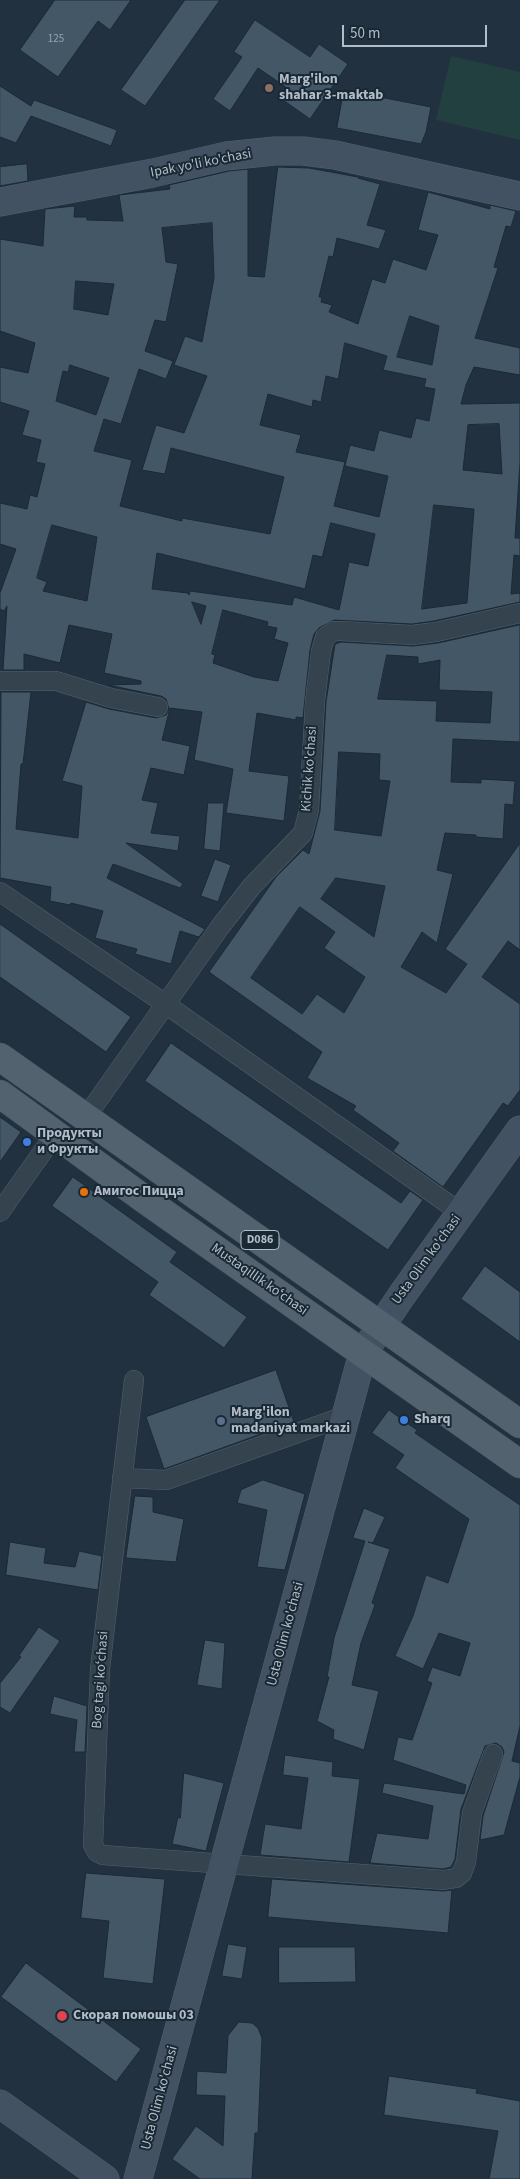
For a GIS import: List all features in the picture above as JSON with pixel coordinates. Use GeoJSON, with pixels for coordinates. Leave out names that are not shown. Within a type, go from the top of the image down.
{"type":"FeatureCollection","features":[{"type":"Feature","properties":{"kind":"main road","name":"D086"},"geometry":{"type":"LineString","coordinates":[[0,1056],[520,1424]]}},
{"type":"Feature","properties":{"kind":"main road","name":"Mustaqillik koʻchasi"},"geometry":{"type":"LineString","coordinates":[[0,1094],[144,1199],[520,1464]]}},
{"type":"Feature","properties":{"kind":"street","name":"Ipak yo'li ko'chasi"},"geometry":{"type":"LineString","coordinates":[[0,202],[153,173],[226,156],[275,151],[303,151],[335,155],[520,196]]}},
{"type":"Feature","properties":{"kind":"street","name":"Kichik ko'chasi"},"geometry":{"type":"LineString","coordinates":[[86,1117],[164,1003],[230,913],[264,873],[297,840],[306,825],[309,810],[314,701],[321,651],[325,637],[334,631],[412,635],[445,630],[520,613]]}},
{"type":"Feature","properties":{"kind":"street"},"geometry":{"type":"LineString","coordinates":[[0,681],[56,681],[111,698],[158,707]]}},
{"type":"Feature","properties":{"kind":"street"},"geometry":{"type":"LineString","coordinates":[[0,892],[164,1003],[461,1213]]}},
{"type":"Feature","properties":{"kind":"street","name":"Usta Olim ko'chasi"},"geometry":{"type":"LineString","coordinates":[[138,2179],[363,1353],[520,1130]]}},
{"type":"Feature","properties":{"kind":"street"},"geometry":{"type":"LineString","coordinates":[[0,1212],[56,1133]]}},
{"type":"Feature","properties":{"kind":"street","name":"Bog tagi koʻchasi"},"geometry":{"type":"LineString","coordinates":[[134,1380],[100,1669],[94,1845],[97,1852],[103,1855],[444,1880],[456,1878],[462,1873],[466,1862],[472,1813],[493,1754]]}},
{"type":"Feature","properties":{"kind":"street"},"geometry":{"type":"LineString","coordinates":[[122,1478],[166,1480],[345,1416]]}},
{"type":"Feature","properties":{"kind":"street"},"geometry":{"type":"LineString","coordinates":[[0,2104],[105,2179]]}},
{"type":"Feature","properties":{"kind":"green space"},"geometry":{"type":"Polygon","coordinates":[[[451,56],[520,72],[520,140],[436,120],[451,56]]]}},
{"type":"Feature","properties":{"kind":"building"},"geometry":{"type":"Polygon","coordinates":[[[55,0],[131,0],[110,30],[98,21],[58,77],[20,50],[55,0]]]}},
{"type":"Feature","properties":{"kind":"building"},"geometry":{"type":"Polygon","coordinates":[[[185,0],[220,0],[145,106],[121,90],[185,0]]]}},
{"type":"Feature","properties":{"kind":"building"},"geometry":{"type":"Polygon","coordinates":[[[255,20],[310,57],[319,44],[348,64],[310,119],[283,100],[290,90],[258,68],[230,111],[213,99],[242,57],[234,52],[255,20]]]}},
{"type":"Feature","properties":{"kind":"building"},"geometry":{"type":"Polygon","coordinates":[[[0,86],[31,106],[34,100],[117,130],[111,146],[31,116],[16,143],[0,137],[0,86]]]}},
{"type":"Feature","properties":{"kind":"building"},"geometry":{"type":"Polygon","coordinates":[[[344,90],[431,107],[426,132],[421,144],[337,128],[344,90]]]}},
{"type":"Feature","properties":{"kind":"building"},"geometry":{"type":"Polygon","coordinates":[[[27,164],[28,181],[0,186],[0,167],[27,164]]]}},
{"type":"Feature","properties":{"kind":"building"},"geometry":{"type":"Polygon","coordinates":[[[278,167],[309,168],[358,177],[380,184],[367,225],[386,230],[379,249],[337,238],[333,257],[329,256],[319,297],[322,297],[321,302],[332,305],[329,312],[358,324],[372,279],[385,283],[393,259],[426,270],[438,235],[418,230],[428,192],[490,209],[490,205],[516,211],[511,227],[506,226],[494,267],[498,268],[475,338],[520,348],[520,375],[474,367],[466,385],[461,404],[520,403],[520,463],[515,538],[520,538],[520,556],[514,555],[511,594],[520,593],[520,602],[412,624],[334,620],[319,628],[314,634],[310,650],[303,718],[296,717],[296,720],[257,713],[249,771],[289,776],[284,821],[226,813],[233,769],[194,760],[202,712],[170,708],[162,740],[190,746],[184,775],[151,768],[142,800],[158,803],[151,833],[180,836],[178,851],[126,843],[183,884],[180,888],[113,864],[107,878],[205,929],[199,937],[180,931],[171,964],[135,954],[137,949],[95,938],[103,911],[71,903],[70,905],[50,901],[51,887],[0,878],[1,692],[31,692],[23,764],[21,764],[16,829],[78,838],[82,786],[62,781],[86,702],[109,709],[156,718],[166,715],[169,709],[166,699],[161,696],[108,685],[141,684],[141,681],[104,673],[112,634],[69,625],[60,663],[24,654],[24,670],[3,670],[7,606],[4,611],[0,609],[0,593],[16,549],[0,544],[0,503],[27,509],[30,495],[37,497],[45,464],[36,462],[41,440],[22,435],[29,411],[0,402],[0,367],[28,373],[35,343],[0,331],[0,239],[43,246],[45,209],[75,206],[74,217],[87,217],[87,220],[123,221],[119,195],[170,189],[169,185],[229,171],[248,169],[248,276],[264,277],[278,167]],[[212,223],[162,228],[166,262],[178,264],[166,322],[155,320],[145,351],[173,361],[166,379],[139,369],[121,424],[104,419],[94,451],[132,460],[120,506],[182,521],[182,518],[270,534],[284,477],[171,448],[165,474],[142,470],[156,425],[184,433],[207,376],[174,365],[185,336],[202,342],[214,278],[212,223]],[[76,281],[74,309],[108,315],[114,284],[76,281]],[[410,316],[397,357],[432,365],[439,326],[410,316]],[[345,343],[338,379],[326,376],[321,402],[313,400],[312,407],[268,394],[260,425],[301,435],[296,452],[345,462],[334,506],[379,517],[388,476],[345,466],[350,445],[374,451],[379,430],[411,438],[416,418],[429,421],[435,389],[424,387],[426,379],[383,370],[387,356],[345,343]],[[70,365],[68,372],[63,371],[56,401],[96,415],[109,378],[70,365]],[[499,424],[468,425],[463,470],[502,474],[499,424]],[[434,505],[422,609],[467,603],[474,509],[434,505]],[[331,523],[322,557],[313,555],[305,589],[157,553],[152,589],[188,593],[189,595],[190,591],[292,605],[294,597],[339,610],[349,562],[368,566],[375,534],[331,523]],[[52,525],[37,578],[47,582],[43,591],[87,601],[97,537],[52,525]],[[192,602],[201,624],[206,606],[192,602]],[[223,610],[212,654],[215,655],[213,663],[254,677],[278,681],[288,643],[274,639],[277,628],[267,626],[268,622],[223,610]]]}},
{"type":"Feature","properties":{"kind":"building"},"geometry":{"type":"Polygon","coordinates":[[[520,625],[520,742],[453,739],[451,782],[481,783],[481,779],[515,781],[513,805],[505,804],[503,839],[445,833],[437,870],[453,874],[437,943],[422,932],[401,967],[446,993],[467,964],[445,949],[520,843],[520,950],[508,941],[482,977],[520,1004],[520,1090],[508,1106],[503,1103],[443,1187],[393,1151],[399,1143],[353,1110],[356,1106],[307,1078],[322,1052],[209,972],[276,877],[303,850],[309,854],[320,811],[326,702],[335,644],[341,642],[413,646],[438,643],[520,625]],[[387,655],[378,699],[437,701],[436,721],[490,723],[492,692],[439,690],[440,660],[418,664],[418,657],[387,655]],[[339,752],[335,830],[381,836],[390,781],[379,780],[380,754],[339,752]],[[336,878],[321,899],[374,937],[385,886],[336,878]],[[300,907],[251,978],[302,1014],[317,994],[344,1013],[365,977],[324,948],[335,932],[300,907]]]}},
{"type":"Feature","properties":{"kind":"building"},"geometry":{"type":"Polygon","coordinates":[[[208,803],[224,803],[220,851],[204,849],[208,803]]]}},
{"type":"Feature","properties":{"kind":"building"},"geometry":{"type":"Polygon","coordinates":[[[215,859],[231,865],[218,902],[201,896],[215,859]]]}},
{"type":"Feature","properties":{"kind":"building"},"geometry":{"type":"Polygon","coordinates":[[[0,924],[131,1017],[106,1052],[0,977],[0,924]]]}},
{"type":"Feature","properties":{"kind":"building"},"geometry":{"type":"Polygon","coordinates":[[[171,1043],[401,1203],[410,1191],[423,1200],[388,1250],[145,1081],[171,1043]]]}},
{"type":"Feature","properties":{"kind":"building"},"geometry":{"type":"Polygon","coordinates":[[[0,1117],[21,1132],[0,1162],[0,1117]]]}},
{"type":"Feature","properties":{"kind":"building"},"geometry":{"type":"Polygon","coordinates":[[[73,1177],[177,1252],[170,1262],[247,1317],[224,1348],[149,1295],[158,1282],[52,1206],[73,1177]]]}},
{"type":"Feature","properties":{"kind":"building"},"geometry":{"type":"Polygon","coordinates":[[[485,1266],[520,1292],[520,1342],[461,1299],[485,1266]]]}},
{"type":"Feature","properties":{"kind":"building","name":"Marg'ilon madaniyat markazi"},"geometry":{"type":"Polygon","coordinates":[[[276,1370],[294,1422],[164,1469],[146,1417],[276,1370]]]}},
{"type":"Feature","properties":{"kind":"building"},"geometry":{"type":"Polygon","coordinates":[[[389,1410],[417,1430],[415,1433],[520,1505],[520,1726],[512,1761],[520,1763],[520,1777],[504,1835],[480,1840],[483,1816],[504,1752],[502,1747],[496,1743],[485,1746],[461,1809],[455,1859],[451,1867],[443,1869],[370,1863],[377,1833],[428,1839],[433,1806],[382,1793],[384,1783],[464,1794],[466,1785],[393,1760],[398,1737],[412,1740],[432,1683],[427,1681],[432,1667],[460,1676],[470,1643],[439,1633],[423,1669],[395,1656],[413,1616],[426,1575],[448,1583],[469,1519],[395,1468],[404,1455],[372,1433],[389,1410]]]}},
{"type":"Feature","properties":{"kind":"building"},"geometry":{"type":"Polygon","coordinates":[[[263,1480],[305,1494],[285,1570],[257,1567],[267,1510],[237,1503],[241,1490],[263,1480]]]}},
{"type":"Feature","properties":{"kind":"building"},"geometry":{"type":"Polygon","coordinates":[[[135,1496],[153,1497],[153,1512],[184,1519],[176,1562],[126,1558],[135,1496]]]}},
{"type":"Feature","properties":{"kind":"building"},"geometry":{"type":"Polygon","coordinates":[[[364,1508],[385,1517],[373,1543],[368,1542],[390,1549],[372,1603],[375,1605],[361,1643],[352,1685],[379,1691],[364,1750],[333,1739],[334,1730],[317,1721],[329,1677],[327,1677],[334,1638],[365,1541],[353,1538],[364,1508]]]}},
{"type":"Feature","properties":{"kind":"building"},"geometry":{"type":"Polygon","coordinates":[[[10,1542],[46,1548],[44,1563],[75,1567],[79,1551],[102,1556],[98,1590],[6,1575],[10,1542]]]}},
{"type":"Feature","properties":{"kind":"building"},"geometry":{"type":"Polygon","coordinates":[[[39,1627],[60,1641],[10,1713],[0,1707],[0,1683],[21,1657],[19,1656],[39,1627]]]}},
{"type":"Feature","properties":{"kind":"building"},"geometry":{"type":"Polygon","coordinates":[[[205,1640],[225,1643],[222,1689],[197,1685],[205,1640]]]}},
{"type":"Feature","properties":{"kind":"building"},"geometry":{"type":"Polygon","coordinates":[[[54,1696],[87,1706],[85,1752],[74,1752],[77,1720],[50,1714],[54,1696]]]}},
{"type":"Feature","properties":{"kind":"building"},"geometry":{"type":"Polygon","coordinates":[[[285,1755],[333,1762],[332,1776],[360,1779],[349,1862],[260,1855],[265,1824],[301,1829],[308,1778],[283,1775],[285,1755]]]}},
{"type":"Feature","properties":{"kind":"building"},"geometry":{"type":"Polygon","coordinates":[[[184,1773],[224,1783],[206,1851],[172,1844],[178,1817],[180,1818],[184,1773]]]}},
{"type":"Feature","properties":{"kind":"building"},"geometry":{"type":"Polygon","coordinates":[[[86,1873],[165,1879],[153,1984],[103,1978],[109,1921],[81,1918],[86,1873]]]}},
{"type":"Feature","properties":{"kind":"building"},"geometry":{"type":"Polygon","coordinates":[[[272,1879],[443,1891],[452,1890],[448,1933],[268,1917],[272,1879]]]}},
{"type":"Feature","properties":{"kind":"building"},"geometry":{"type":"Polygon","coordinates":[[[228,1944],[247,1947],[242,1979],[222,1976],[228,1944]]]}},
{"type":"Feature","properties":{"kind":"building"},"geometry":{"type":"Polygon","coordinates":[[[279,1947],[355,1947],[356,1982],[279,1983],[279,1947]]]}},
{"type":"Feature","properties":{"kind":"building"},"geometry":{"type":"Polygon","coordinates":[[[26,1963],[141,2049],[116,2082],[1,1997],[26,1963]]]}},
{"type":"Feature","properties":{"kind":"building"},"geometry":{"type":"Polygon","coordinates":[[[239,2022],[252,2023],[258,2028],[262,2038],[258,2133],[255,2133],[252,2179],[200,2179],[172,2159],[196,2126],[223,2146],[225,2096],[196,2095],[197,2071],[226,2073],[228,2036],[239,2022]]]}},
{"type":"Feature","properties":{"kind":"building"},"geometry":{"type":"Polygon","coordinates":[[[389,2076],[477,2089],[476,2093],[520,2101],[520,2179],[489,2179],[498,2131],[384,2115],[389,2076]]]}},
{"type":"Feature","properties":{"kind":"place","name":"Marg'ilon shahar 3-maktab"},"geometry":{"type":"Point","coordinates":[269,88]}},
{"type":"Feature","properties":{"kind":"place","name":"Продукты и Фрукты"},"geometry":{"type":"Point","coordinates":[27,1142]}},
{"type":"Feature","properties":{"kind":"place","name":"Амигос Пицца"},"geometry":{"type":"Point","coordinates":[84,1192]}},
{"type":"Feature","properties":{"kind":"place","name":"Sharq"},"geometry":{"type":"Point","coordinates":[404,1420]}},
{"type":"Feature","properties":{"kind":"place","name":"Marg'ilon madaniyat markazi"},"geometry":{"type":"Point","coordinates":[221,1421]}},
{"type":"Feature","properties":{"kind":"place","name":"Скорая помошы 03"},"geometry":{"type":"Point","coordinates":[62,2016]}}]}
